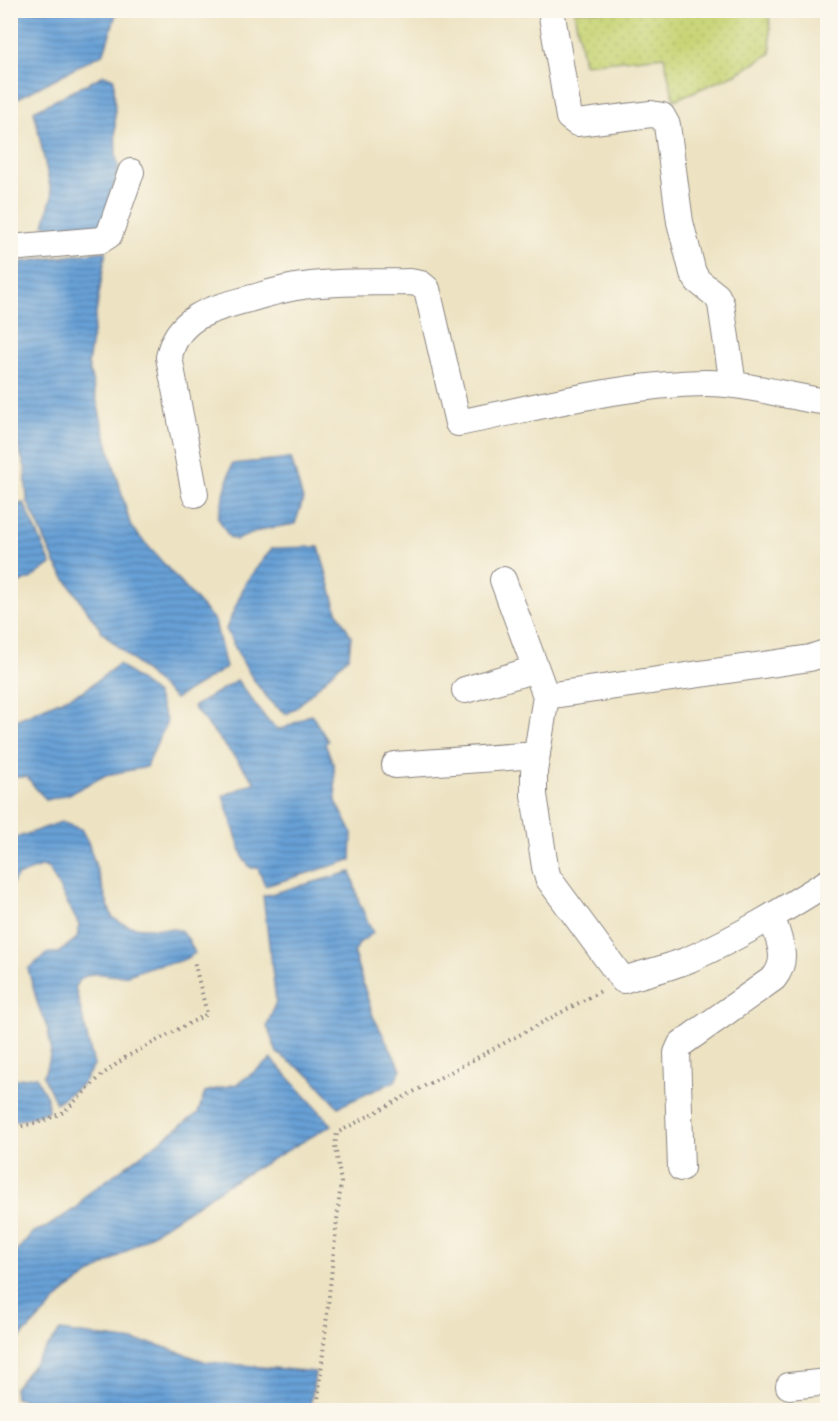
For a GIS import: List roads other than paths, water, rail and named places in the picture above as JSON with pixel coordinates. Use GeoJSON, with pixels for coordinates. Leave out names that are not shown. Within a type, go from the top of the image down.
{"type":"FeatureCollection","features":[{"type":"Feature","properties":{"kind":"street"},"geometry":{"type":"LineString","coordinates":[[551,10],[569,117],[577,123],[651,114],[662,116],[667,125],[680,222],[693,273],[698,281],[717,296],[721,304],[733,385]]}},
{"type":"Feature","properties":{"kind":"street"},"geometry":{"type":"LineString","coordinates":[[10,248],[101,240],[109,235],[131,172]]}},
{"type":"Feature","properties":{"kind":"street"},"geometry":{"type":"LineString","coordinates":[[195,494],[169,357],[172,346],[192,320],[206,310],[285,289],[324,284],[410,282],[421,284],[427,289],[458,423],[619,392],[688,384],[733,385],[828,402]]}},
{"type":"Feature","properties":{"kind":"street"},"geometry":{"type":"LineString","coordinates":[[503,580],[546,696],[534,772],[534,795],[542,857],[548,878],[623,980],[690,958],[772,917],[828,882]]}},
{"type":"Feature","properties":{"kind":"street"},"geometry":{"type":"LineString","coordinates":[[546,696],[777,663],[828,652]]}},
{"type":"Feature","properties":{"kind":"street"},"geometry":{"type":"LineString","coordinates":[[465,690],[536,669]]}},
{"type":"Feature","properties":{"kind":"street"},"geometry":{"type":"LineString","coordinates":[[395,765],[537,755]]}},
{"type":"Feature","properties":{"kind":"street"},"geometry":{"type":"LineString","coordinates":[[681,1168],[677,1053],[681,1044],[774,978],[782,969],[784,958],[772,917]]}},
{"type":"Feature","properties":{"kind":"street"},"geometry":{"type":"LineString","coordinates":[[789,1386],[828,1382]]}},
{"type":"Feature","properties":{"kind":"water"},"geometry":{"type":"Polygon","coordinates":[[[11,10],[117,11],[104,53],[11,102],[11,10]]]}},
{"type":"Feature","properties":{"kind":"water"},"geometry":{"type":"Polygon","coordinates":[[[104,75],[114,79],[116,157],[119,169],[103,225],[93,233],[44,225],[52,196],[34,111],[104,75]]]}},
{"type":"Feature","properties":{"kind":"water"},"geometry":{"type":"Polygon","coordinates":[[[106,251],[88,364],[131,527],[215,621],[226,668],[175,699],[102,632],[56,565],[27,500],[25,467],[11,427],[11,317],[21,262],[106,251]]]}},
{"type":"Feature","properties":{"kind":"water"},"geometry":{"type":"Polygon","coordinates":[[[291,458],[303,500],[295,524],[264,529],[236,540],[229,537],[218,518],[232,464],[291,458]]]}},
{"type":"Feature","properties":{"kind":"water"},"geometry":{"type":"Polygon","coordinates":[[[24,503],[51,564],[30,579],[11,586],[11,505],[24,503]]]}},
{"type":"Feature","properties":{"kind":"water"},"geometry":{"type":"Polygon","coordinates":[[[319,547],[337,611],[351,636],[349,656],[287,714],[259,688],[226,629],[246,582],[272,548],[319,547]]]}},
{"type":"Feature","properties":{"kind":"water"},"geometry":{"type":"Polygon","coordinates":[[[119,664],[156,694],[167,722],[146,767],[106,775],[69,794],[47,800],[27,777],[11,777],[11,722],[85,690],[119,664]]]}},
{"type":"Feature","properties":{"kind":"water"},"geometry":{"type":"Polygon","coordinates":[[[237,680],[267,720],[277,729],[285,728],[311,714],[328,741],[325,744],[334,765],[336,801],[352,833],[351,860],[265,886],[258,868],[251,868],[244,860],[223,796],[255,782],[193,707],[237,680]]]}},
{"type":"Feature","properties":{"kind":"water"},"geometry":{"type":"Polygon","coordinates":[[[61,822],[81,829],[88,842],[112,917],[136,927],[180,930],[195,953],[179,961],[127,975],[93,974],[81,979],[75,986],[94,1065],[82,1084],[56,1103],[43,1076],[51,1048],[48,1030],[28,969],[48,953],[58,953],[77,938],[79,925],[49,869],[43,866],[17,876],[11,886],[10,840],[61,822]]]}},
{"type":"Feature","properties":{"kind":"water"},"geometry":{"type":"Polygon","coordinates":[[[351,872],[359,902],[373,933],[359,943],[354,954],[373,1016],[401,1069],[395,1081],[338,1107],[311,1076],[277,1053],[267,1026],[276,1001],[263,896],[351,872]]]}},
{"type":"Feature","properties":{"kind":"water"},"geometry":{"type":"Polygon","coordinates":[[[272,1059],[332,1125],[225,1186],[67,1290],[11,1349],[11,1258],[33,1232],[47,1227],[79,1206],[85,1196],[198,1113],[205,1092],[237,1084],[272,1059]]]}},
{"type":"Feature","properties":{"kind":"water"},"geometry":{"type":"Polygon","coordinates":[[[36,1076],[47,1098],[48,1111],[29,1118],[11,1121],[11,1080],[36,1076]]]}},
{"type":"Feature","properties":{"kind":"water"},"geometry":{"type":"Polygon","coordinates":[[[60,1331],[155,1344],[207,1362],[315,1372],[310,1410],[65,1410],[15,1398],[14,1389],[60,1331]]]}}]}
